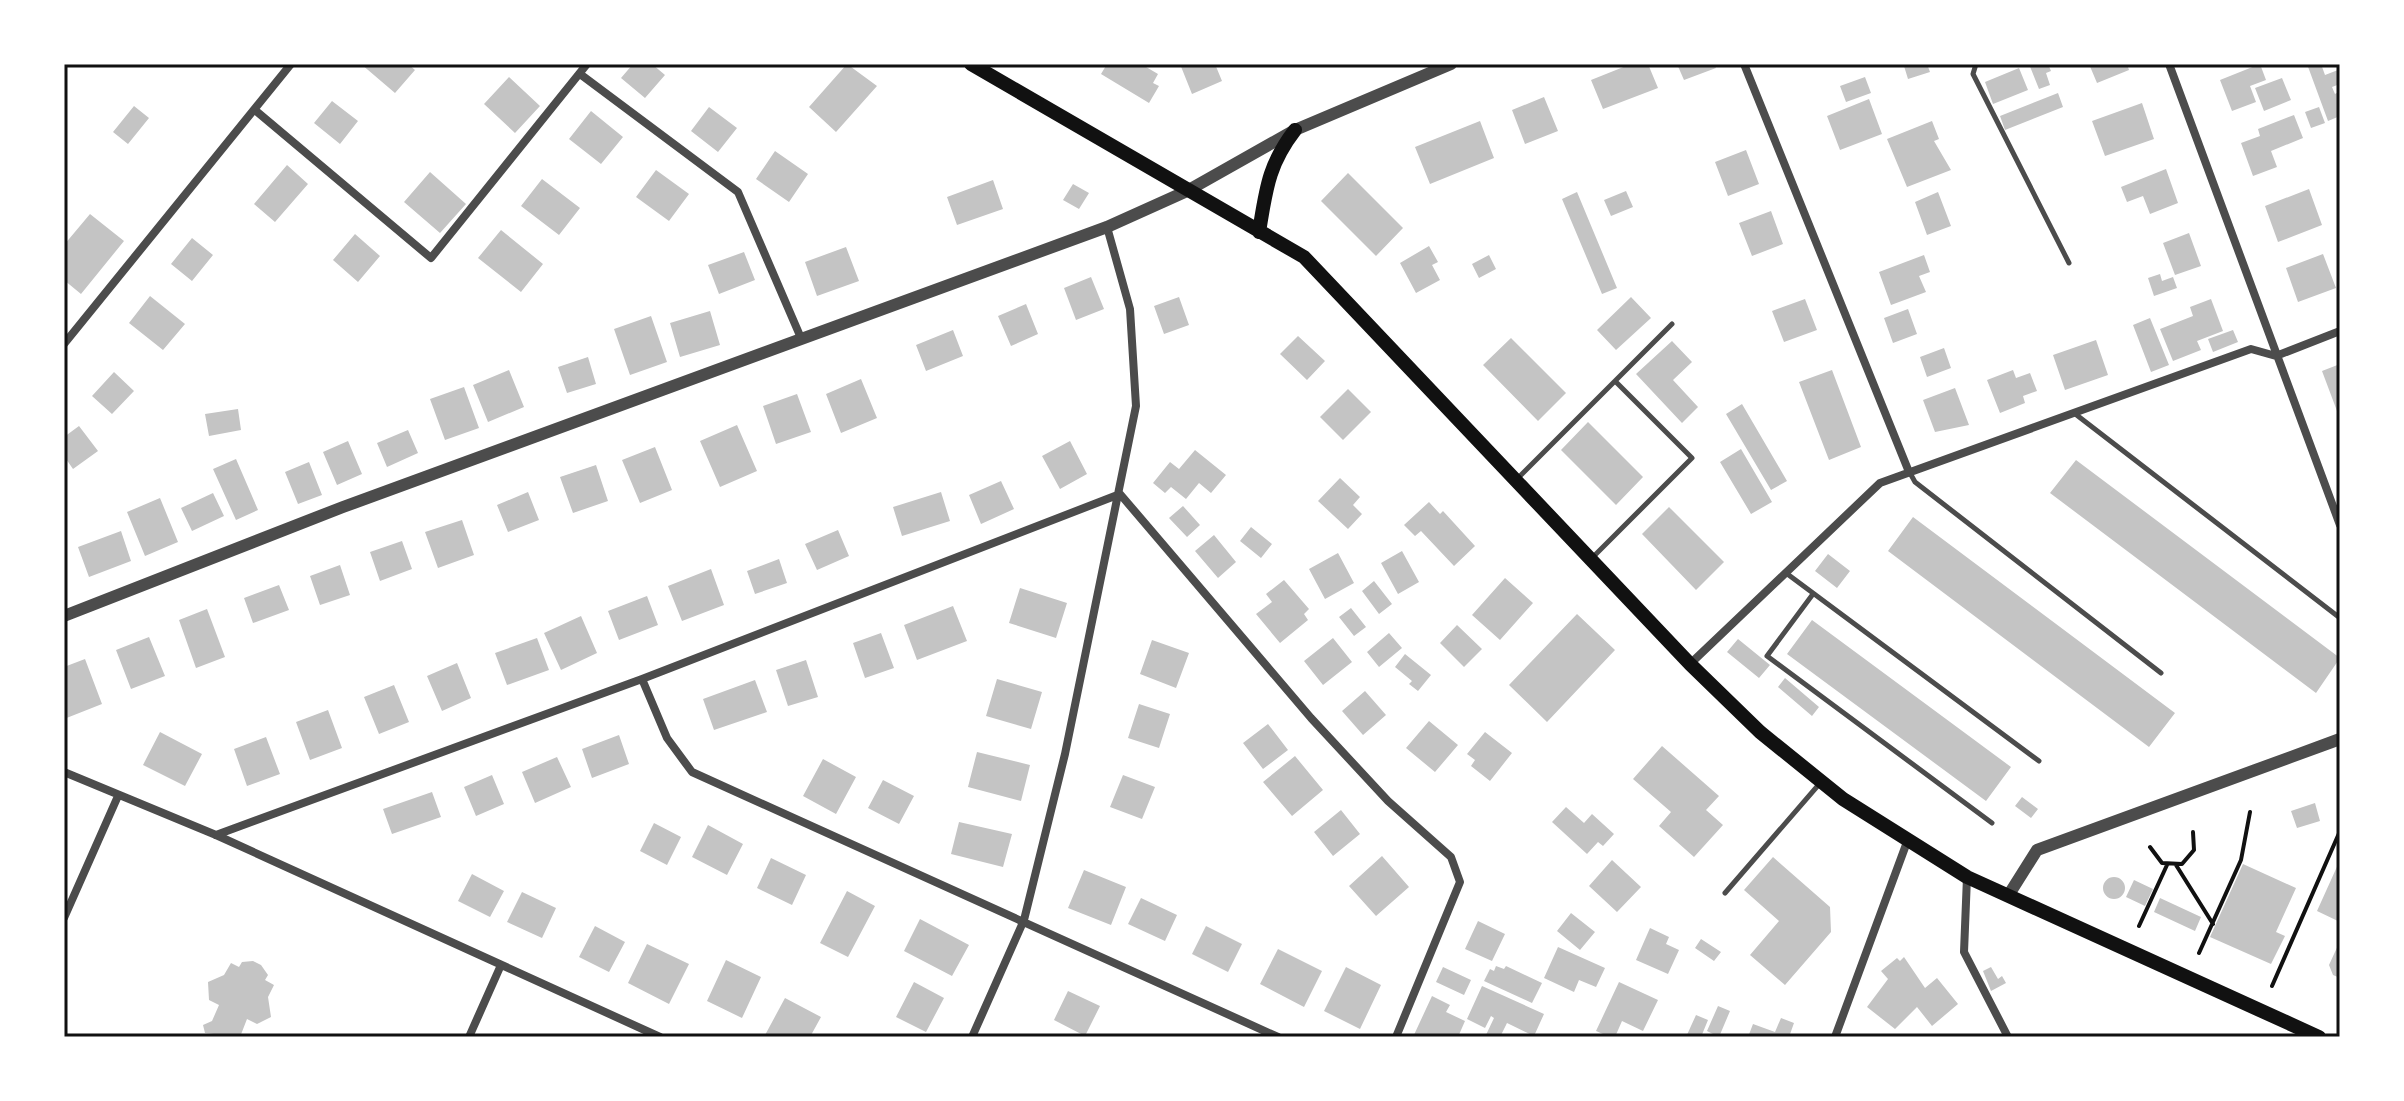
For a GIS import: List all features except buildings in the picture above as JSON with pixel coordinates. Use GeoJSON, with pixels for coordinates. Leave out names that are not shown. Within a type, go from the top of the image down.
{"type":"FeatureCollection","features":[{"type":"Feature","properties":{"kind":"main road"},"geometry":{"type":"LineString","coordinates":[[971,64],[1304,257],[1690,664],[1760,732],[1822,782],[1907,842],[1967,877],[2319,1037]]}},
{"type":"Feature","properties":{"kind":"main road"},"geometry":{"type":"LineString","coordinates":[[1259,232],[1269,172],[1276,155],[1295,130]]}},
{"type":"Feature","properties":{"kind":"street"},"geometry":{"type":"LineString","coordinates":[[64,344],[291,64]]}},
{"type":"Feature","properties":{"kind":"street"},"geometry":{"type":"LineString","coordinates":[[255,110],[431,258],[587,64]]}},
{"type":"Feature","properties":{"kind":"street"},"geometry":{"type":"LineString","coordinates":[[64,616],[343,507],[1107,227],[1187,191],[1295,130],[1422,69],[1451,64]]}},
{"type":"Feature","properties":{"kind":"street"},"geometry":{"type":"LineString","coordinates":[[1744,64],[1909,472]]}},
{"type":"Feature","properties":{"kind":"street"},"geometry":{"type":"LineString","coordinates":[[2169,64],[2340,525]]}},
{"type":"Feature","properties":{"kind":"street"},"geometry":{"type":"LineString","coordinates":[[580,74],[738,192],[801,338]]}},
{"type":"Feature","properties":{"kind":"street"},"geometry":{"type":"LineString","coordinates":[[972,1037],[1024,920],[1065,754],[1136,406],[1130,309],[1107,227]]}},
{"type":"Feature","properties":{"kind":"street"},"geometry":{"type":"LineString","coordinates":[[1690,664],[1880,483],[2251,349],[2276,356],[2340,331]]}},
{"type":"Feature","properties":{"kind":"street"},"geometry":{"type":"LineString","coordinates":[[216,835],[642,679],[1120,494]]}},
{"type":"Feature","properties":{"kind":"street"},"geometry":{"type":"LineString","coordinates":[[1120,494],[1311,718],[1388,801],[1451,857],[1460,882],[1396,1037]]}},
{"type":"Feature","properties":{"kind":"street"},"geometry":{"type":"LineString","coordinates":[[642,679],[667,738],[692,772],[1278,1037]]}},
{"type":"Feature","properties":{"kind":"street"},"geometry":{"type":"LineString","coordinates":[[2008,896],[2037,850],[2340,739]]}},
{"type":"Feature","properties":{"kind":"street"},"geometry":{"type":"LineString","coordinates":[[64,772],[216,835],[660,1037]]}},
{"type":"Feature","properties":{"kind":"street"},"geometry":{"type":"LineString","coordinates":[[64,918],[118,796]]}},
{"type":"Feature","properties":{"kind":"street"},"geometry":{"type":"LineString","coordinates":[[1835,1037],[1907,842]]}},
{"type":"Feature","properties":{"kind":"street"},"geometry":{"type":"LineString","coordinates":[[1967,877],[1964,952],[2008,1037]]}},
{"type":"Feature","properties":{"kind":"street"},"geometry":{"type":"LineString","coordinates":[[469,1037],[501,965]]}},
{"type":"Feature","properties":{"kind":"lane"},"geometry":{"type":"LineString","coordinates":[[1976,64],[1973,74],[2069,263]]}},
{"type":"Feature","properties":{"kind":"lane"},"geometry":{"type":"LineString","coordinates":[[1517,480],[1672,324]]}},
{"type":"Feature","properties":{"kind":"lane"},"geometry":{"type":"LineString","coordinates":[[1592,559],[1692,458],[1615,381]]}},
{"type":"Feature","properties":{"kind":"lane"},"geometry":{"type":"LineString","coordinates":[[2073,413],[2340,618]]}},
{"type":"Feature","properties":{"kind":"lane"},"geometry":{"type":"LineString","coordinates":[[1909,472],[1915,482],[2161,673]]}},
{"type":"Feature","properties":{"kind":"lane"},"geometry":{"type":"LineString","coordinates":[[1785,573],[2039,761]]}},
{"type":"Feature","properties":{"kind":"lane"},"geometry":{"type":"LineString","coordinates":[[1813,594],[1767,656],[1992,823]]}},
{"type":"Feature","properties":{"kind":"lane"},"geometry":{"type":"LineString","coordinates":[[1725,893],[1822,782]]}},
{"type":"Feature","properties":{"kind":"path"},"geometry":{"type":"LineString","coordinates":[[2199,953],[2241,860],[2250,812]]}},
{"type":"Feature","properties":{"kind":"path"},"geometry":{"type":"LineString","coordinates":[[2272,986],[2340,831]]}},
{"type":"Feature","properties":{"kind":"path"},"geometry":{"type":"LineString","coordinates":[[2150,847],[2158,860],[2167,865],[2176,865],[2191,856],[2195,844],[2193,832]]}},
{"type":"Feature","properties":{"kind":"path"},"geometry":{"type":"LineString","coordinates":[[2139,926],[2167,865]]}},
{"type":"Feature","properties":{"kind":"path"},"geometry":{"type":"LineString","coordinates":[[2176,865],[2213,924]]}}]}
